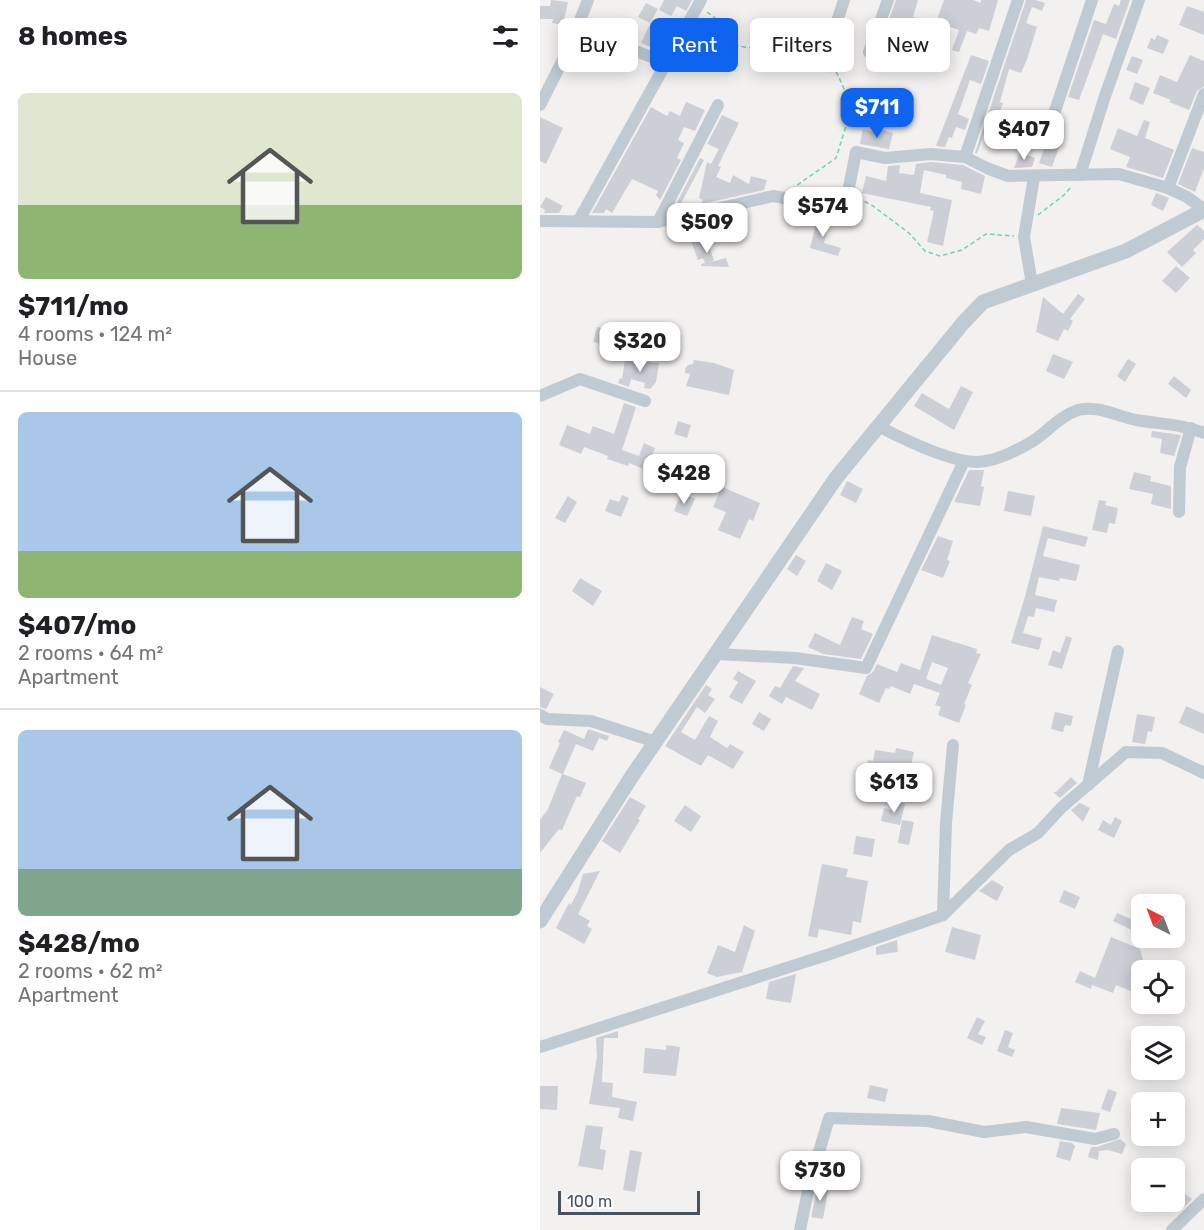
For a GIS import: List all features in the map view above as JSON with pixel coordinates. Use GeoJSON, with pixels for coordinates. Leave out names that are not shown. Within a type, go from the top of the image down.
{"type":"FeatureCollection","features":[{"type":"Feature","properties":{"kind":"street"},"geometry":{"type":"LineString","coordinates":[[580,18],[588,0]]}},
{"type":"Feature","properties":{"kind":"street"},"geometry":{"type":"LineString","coordinates":[[838,18],[844,0]]}},
{"type":"Feature","properties":{"kind":"street"},"geometry":{"type":"LineString","coordinates":[[881,18],[888,0]]}},
{"type":"Feature","properties":{"kind":"street"},"geometry":{"type":"LineString","coordinates":[[965,157],[1018,0]]}},
{"type":"Feature","properties":{"kind":"street"},"geometry":{"type":"LineString","coordinates":[[1054,114],[1092,0]]}},
{"type":"Feature","properties":{"kind":"street"},"geometry":{"type":"LineString","coordinates":[[1080,175],[1139,0]]}},
{"type":"Feature","properties":{"kind":"street"},"geometry":{"type":"LineString","coordinates":[[692,18],[700,3]]}},
{"type":"Feature","properties":{"kind":"street"},"geometry":{"type":"LineString","coordinates":[[540,105],[558,66]]}},
{"type":"Feature","properties":{"kind":"street"},"geometry":{"type":"LineString","coordinates":[[579,220],[662,72]]}},
{"type":"Feature","properties":{"kind":"street"},"geometry":{"type":"LineString","coordinates":[[1168,188],[1204,94]]}},
{"type":"Feature","properties":{"kind":"street"},"geometry":{"type":"LineString","coordinates":[[658,222],[718,105]]}},
{"type":"Feature","properties":{"kind":"street"},"geometry":{"type":"LineString","coordinates":[[540,221],[658,222],[773,196],[813,203],[834,202],[848,192],[856,152],[885,158],[931,154],[965,157],[1008,176],[1119,174],[1168,188],[1187,197],[1204,210],[1126,251],[983,302],[963,323],[836,478],[656,741],[540,921]]}},
{"type":"Feature","properties":{"kind":"street"},"geometry":{"type":"LineString","coordinates":[[1032,284],[1025,231],[1034,177]]}},
{"type":"Feature","properties":{"kind":"street"},"geometry":{"type":"LineString","coordinates":[[540,396],[580,379],[645,401]]}},
{"type":"Feature","properties":{"kind":"street"},"geometry":{"type":"LineString","coordinates":[[878,426],[899,437],[963,461],[990,461],[1033,441],[1069,414],[1081,410],[1093,409],[1134,420],[1191,428],[1204,433]]}},
{"type":"Feature","properties":{"kind":"street"},"geometry":{"type":"LineString","coordinates":[[1179,512],[1180,467],[1191,428]]}},
{"type":"Feature","properties":{"kind":"street"},"geometry":{"type":"LineString","coordinates":[[716,654],[795,658],[866,668],[963,461]]}},
{"type":"Feature","properties":{"kind":"street"},"geometry":{"type":"LineString","coordinates":[[1088,785],[1118,651]]}},
{"type":"Feature","properties":{"kind":"street"},"geometry":{"type":"LineString","coordinates":[[540,715],[547,718],[591,722],[656,741]]}},
{"type":"Feature","properties":{"kind":"street"},"geometry":{"type":"LineString","coordinates":[[943,915],[946,823],[953,745]]}},
{"type":"Feature","properties":{"kind":"street"},"geometry":{"type":"LineString","coordinates":[[540,1047],[830,954],[943,915],[1009,850],[1038,833],[1061,808],[1126,752],[1162,753],[1204,773]]}},
{"type":"Feature","properties":{"kind":"street"},"geometry":{"type":"LineString","coordinates":[[800,1230],[809,1186],[829,1118],[928,1121],[984,1132],[1026,1127],[1095,1139],[1114,1134]]}},
{"type":"Feature","properties":{"kind":"street"},"geometry":{"type":"LineString","coordinates":[[1172,1230],[1204,1199]]}},
{"type":"Feature","properties":{"kind":"path"},"geometry":{"type":"LineString","coordinates":[[700,3],[719,21],[731,45],[752,48],[837,73],[852,107],[836,158],[780,198]]}},
{"type":"Feature","properties":{"kind":"path"},"geometry":{"type":"LineString","coordinates":[[848,192],[873,206],[909,233],[925,250],[940,256],[962,250],[986,234],[1025,231],[1064,195],[1080,175]]}},
{"type":"Feature","properties":{"kind":"building"},"geometry":{"type":"Polygon","coordinates":[[[551,0],[568,2],[565,18],[558,18],[558,24],[552,23],[553,19],[540,19],[540,6],[550,6],[551,0]]]}},
{"type":"Feature","properties":{"kind":"building"},"geometry":{"type":"Polygon","coordinates":[[[664,0],[692,0],[686,11],[677,6],[671,16],[659,10],[664,0]]]}},
{"type":"Feature","properties":{"kind":"building"},"geometry":{"type":"Polygon","coordinates":[[[896,0],[918,0],[913,17],[918,18],[890,18],[896,0]]]}},
{"type":"Feature","properties":{"kind":"building"},"geometry":{"type":"Polygon","coordinates":[[[944,0],[973,0],[981,3],[981,0],[998,0],[989,31],[979,28],[976,34],[967,31],[959,52],[952,50],[959,30],[950,27],[950,18],[937,18],[944,0]]]}},
{"type":"Feature","properties":{"kind":"building"},"geometry":{"type":"Polygon","coordinates":[[[1026,0],[1045,3],[1042,11],[1032,7],[1026,23],[1037,27],[1027,59],[1021,73],[1009,69],[1000,102],[1003,103],[993,132],[985,130],[977,154],[975,153],[1026,0]]]}},
{"type":"Feature","properties":{"kind":"building"},"geometry":{"type":"Polygon","coordinates":[[[1121,0],[1130,0],[1116,39],[1103,34],[1079,100],[1068,97],[1094,20],[1106,24],[1114,4],[1119,6],[1121,0]]]}},
{"type":"Feature","properties":{"kind":"building"},"geometry":{"type":"Polygon","coordinates":[[[646,3],[658,9],[653,18],[650,18],[650,23],[638,17],[646,3]]]}},
{"type":"Feature","properties":{"kind":"building"},"geometry":{"type":"Polygon","coordinates":[[[1187,6],[1204,12],[1204,35],[1179,25],[1187,6]]]}},
{"type":"Feature","properties":{"kind":"building"},"geometry":{"type":"Polygon","coordinates":[[[649,26],[650,26],[650,47],[641,43],[649,26]]]}},
{"type":"Feature","properties":{"kind":"building"},"geometry":{"type":"Polygon","coordinates":[[[1157,35],[1169,40],[1163,54],[1147,48],[1151,38],[1155,40],[1157,35]]]}},
{"type":"Feature","properties":{"kind":"building"},"geometry":{"type":"Polygon","coordinates":[[[971,55],[989,61],[981,84],[970,80],[958,114],[969,119],[965,130],[956,127],[945,147],[936,146],[971,55]]]}},
{"type":"Feature","properties":{"kind":"building"},"geometry":{"type":"Polygon","coordinates":[[[1190,55],[1204,61],[1204,86],[1197,91],[1189,110],[1153,93],[1160,75],[1177,82],[1190,55]]]}},
{"type":"Feature","properties":{"kind":"building"},"geometry":{"type":"Polygon","coordinates":[[[1132,56],[1143,60],[1137,74],[1126,70],[1132,56]]]}},
{"type":"Feature","properties":{"kind":"building"},"geometry":{"type":"Polygon","coordinates":[[[1135,82],[1150,88],[1143,105],[1129,99],[1135,82]]]}},
{"type":"Feature","properties":{"kind":"building"},"geometry":{"type":"Polygon","coordinates":[[[686,102],[705,110],[695,131],[684,127],[678,140],[684,143],[677,158],[681,160],[660,200],[656,195],[658,191],[632,179],[612,213],[606,209],[604,213],[592,213],[651,107],[667,116],[670,111],[680,116],[686,102]]]}},
{"type":"Feature","properties":{"kind":"building"},"geometry":{"type":"Polygon","coordinates":[[[722,115],[739,123],[718,166],[721,167],[716,177],[730,183],[733,175],[749,184],[751,176],[767,180],[764,190],[701,204],[703,200],[699,198],[707,162],[711,164],[719,149],[707,144],[722,115]]]}},
{"type":"Feature","properties":{"kind":"building"},"geometry":{"type":"Polygon","coordinates":[[[540,117],[563,128],[546,164],[540,161],[540,117]]]}},
{"type":"Feature","properties":{"kind":"building"},"geometry":{"type":"Polygon","coordinates":[[[1144,120],[1150,122],[1145,138],[1174,150],[1163,178],[1126,167],[1130,157],[1110,149],[1118,128],[1137,136],[1144,120]]]}},
{"type":"Feature","properties":{"kind":"building"},"geometry":{"type":"Polygon","coordinates":[[[863,129],[879,133],[880,129],[893,133],[889,149],[860,144],[863,129]]]}},
{"type":"Feature","properties":{"kind":"building"},"geometry":{"type":"Polygon","coordinates":[[[1049,135],[1062,139],[1052,167],[1039,163],[1049,135]]]}},
{"type":"Feature","properties":{"kind":"building"},"geometry":{"type":"Polygon","coordinates":[[[1192,148],[1204,152],[1204,168],[1195,192],[1178,184],[1192,148]]]}},
{"type":"Feature","properties":{"kind":"building"},"geometry":{"type":"Polygon","coordinates":[[[1020,152],[1035,158],[1032,167],[1014,168],[1020,152]]]}},
{"type":"Feature","properties":{"kind":"building"},"geometry":{"type":"Polygon","coordinates":[[[700,158],[704,160],[679,207],[673,210],[700,158]]]}},
{"type":"Feature","properties":{"kind":"building"},"geometry":{"type":"Polygon","coordinates":[[[931,162],[963,165],[985,176],[981,194],[961,189],[962,182],[946,178],[946,175],[924,170],[920,193],[952,200],[943,246],[927,242],[934,211],[930,210],[931,207],[862,193],[866,176],[886,181],[888,166],[900,165],[899,173],[914,175],[916,164],[931,162]]]}},
{"type":"Feature","properties":{"kind":"building"},"geometry":{"type":"Polygon","coordinates":[[[1156,193],[1169,198],[1163,211],[1151,205],[1156,193]]]}},
{"type":"Feature","properties":{"kind":"building"},"geometry":{"type":"Polygon","coordinates":[[[546,197],[563,206],[559,213],[544,213],[545,210],[540,207],[546,197]]]}},
{"type":"Feature","properties":{"kind":"building"},"geometry":{"type":"Polygon","coordinates":[[[818,216],[830,219],[824,243],[841,248],[838,256],[810,248],[818,216]]]}},
{"type":"Feature","properties":{"kind":"building"},"geometry":{"type":"Polygon","coordinates":[[[1197,225],[1204,231],[1204,239],[1193,250],[1196,253],[1182,267],[1167,252],[1197,225]]]}},
{"type":"Feature","properties":{"kind":"building"},"geometry":{"type":"Polygon","coordinates":[[[705,236],[714,260],[711,262],[726,258],[729,267],[701,266],[705,263],[703,258],[698,260],[691,241],[705,236]]]}},
{"type":"Feature","properties":{"kind":"building"},"geometry":{"type":"Polygon","coordinates":[[[1176,266],[1190,278],[1176,293],[1162,281],[1176,266]]]}},
{"type":"Feature","properties":{"kind":"building"},"geometry":{"type":"Polygon","coordinates":[[[1078,294],[1085,299],[1070,319],[1073,321],[1068,331],[1064,329],[1058,341],[1036,332],[1043,297],[1063,314],[1078,294]]]}},
{"type":"Feature","properties":{"kind":"building"},"geometry":{"type":"Polygon","coordinates":[[[597,327],[625,334],[621,349],[609,346],[602,349],[598,343],[593,342],[597,327]]]}},
{"type":"Feature","properties":{"kind":"building"},"geometry":{"type":"Polygon","coordinates":[[[661,331],[676,334],[672,350],[659,348],[661,331]]]}},
{"type":"Feature","properties":{"kind":"building"},"geometry":{"type":"Polygon","coordinates":[[[1053,354],[1073,362],[1064,379],[1046,371],[1053,354]]]}},
{"type":"Feature","properties":{"kind":"building"},"geometry":{"type":"Polygon","coordinates":[[[1128,359],[1136,364],[1125,382],[1117,376],[1128,359]]]}},
{"type":"Feature","properties":{"kind":"building"},"geometry":{"type":"Polygon","coordinates":[[[625,360],[659,363],[656,382],[650,389],[644,388],[645,383],[631,379],[629,387],[618,383],[620,378],[622,379],[625,360]]]}},
{"type":"Feature","properties":{"kind":"building"},"geometry":{"type":"Polygon","coordinates":[[[694,360],[714,363],[734,370],[729,395],[686,386],[690,374],[685,373],[685,369],[688,365],[693,364],[694,360]]]}},
{"type":"Feature","properties":{"kind":"building"},"geometry":{"type":"Polygon","coordinates":[[[1174,376],[1191,390],[1186,398],[1168,384],[1174,376]]]}},
{"type":"Feature","properties":{"kind":"building"},"geometry":{"type":"Polygon","coordinates":[[[961,386],[973,392],[954,430],[914,406],[922,393],[949,409],[961,386]]]}},
{"type":"Feature","properties":{"kind":"building"},"geometry":{"type":"Polygon","coordinates":[[[624,403],[636,407],[622,450],[639,456],[644,443],[655,448],[646,470],[629,463],[628,466],[607,459],[608,456],[584,447],[581,454],[559,445],[567,425],[590,434],[593,426],[614,434],[624,403]]]}},
{"type":"Feature","properties":{"kind":"building"},"geometry":{"type":"Polygon","coordinates":[[[678,421],[691,425],[687,438],[674,434],[678,421]]]}},
{"type":"Feature","properties":{"kind":"building"},"geometry":{"type":"Polygon","coordinates":[[[1152,431],[1181,435],[1174,456],[1160,453],[1162,439],[1151,437],[1152,431]]]}},
{"type":"Feature","properties":{"kind":"building"},"geometry":{"type":"Polygon","coordinates":[[[969,470],[984,470],[981,486],[984,487],[980,506],[954,502],[969,470]]]}},
{"type":"Feature","properties":{"kind":"building"},"geometry":{"type":"Polygon","coordinates":[[[1134,472],[1151,476],[1150,481],[1171,486],[1171,509],[1151,504],[1153,494],[1129,489],[1134,472]]]}},
{"type":"Feature","properties":{"kind":"building"},"geometry":{"type":"Polygon","coordinates":[[[847,481],[863,489],[856,503],[840,495],[847,481]]]}},
{"type":"Feature","properties":{"kind":"building"},"geometry":{"type":"Polygon","coordinates":[[[722,487],[760,503],[753,521],[749,519],[740,539],[718,530],[726,512],[713,507],[722,487]]]}},
{"type":"Feature","properties":{"kind":"building"},"geometry":{"type":"Polygon","coordinates":[[[1008,491],[1035,496],[1031,516],[1004,511],[1008,491]]]}},
{"type":"Feature","properties":{"kind":"building"},"geometry":{"type":"Polygon","coordinates":[[[681,493],[695,499],[687,516],[674,511],[681,493]]]}},
{"type":"Feature","properties":{"kind":"building"},"geometry":{"type":"Polygon","coordinates":[[[622,495],[629,498],[621,517],[605,511],[610,499],[619,502],[622,495]]]}},
{"type":"Feature","properties":{"kind":"building"},"geometry":{"type":"Polygon","coordinates":[[[568,496],[577,502],[565,523],[555,518],[568,496]]]}},
{"type":"Feature","properties":{"kind":"building"},"geometry":{"type":"Polygon","coordinates":[[[1099,500],[1106,501],[1105,505],[1118,508],[1115,524],[1109,523],[1107,533],[1092,530],[1099,500]]]}},
{"type":"Feature","properties":{"kind":"building"},"geometry":{"type":"Polygon","coordinates":[[[1043,526],[1088,537],[1085,547],[1048,538],[1043,556],[1080,565],[1076,581],[1060,578],[1059,581],[1039,577],[1035,595],[1057,600],[1054,612],[1036,608],[1034,617],[1028,616],[1023,633],[1042,638],[1039,650],[1011,643],[1043,526]]]}},
{"type":"Feature","properties":{"kind":"building"},"geometry":{"type":"Polygon","coordinates":[[[938,536],[953,541],[947,560],[950,561],[943,578],[921,570],[938,536]]]}},
{"type":"Feature","properties":{"kind":"building"},"geometry":{"type":"Polygon","coordinates":[[[796,555],[806,561],[797,576],[787,569],[796,555]]]}},
{"type":"Feature","properties":{"kind":"building"},"geometry":{"type":"Polygon","coordinates":[[[826,563],[842,571],[832,590],[817,581],[826,563]]]}},
{"type":"Feature","properties":{"kind":"building"},"geometry":{"type":"Polygon","coordinates":[[[580,578],[602,591],[593,606],[572,591],[580,578]]]}},
{"type":"Feature","properties":{"kind":"building"},"geometry":{"type":"Polygon","coordinates":[[[852,617],[864,621],[861,629],[873,634],[861,659],[823,654],[808,647],[815,633],[840,645],[852,617]]]}},
{"type":"Feature","properties":{"kind":"building"},"geometry":{"type":"Polygon","coordinates":[[[932,635],[977,649],[976,653],[981,654],[968,683],[972,685],[959,723],[938,715],[941,707],[935,705],[940,693],[914,684],[910,694],[891,686],[889,689],[886,688],[879,703],[859,694],[867,676],[873,672],[877,664],[897,672],[901,663],[920,670],[932,635]],[[932,662],[926,679],[941,685],[948,668],[932,662]]]}},
{"type":"Feature","properties":{"kind":"building"},"geometry":{"type":"Polygon","coordinates":[[[1066,636],[1072,638],[1062,669],[1048,665],[1053,650],[1060,653],[1066,636]]]}},
{"type":"Feature","properties":{"kind":"building"},"geometry":{"type":"Polygon","coordinates":[[[793,666],[804,668],[795,681],[820,694],[812,710],[786,697],[782,704],[769,696],[775,686],[780,688],[793,666]]]}},
{"type":"Feature","properties":{"kind":"building"},"geometry":{"type":"Polygon","coordinates":[[[738,671],[756,681],[742,704],[729,697],[738,682],[733,679],[738,671]]]}},
{"type":"Feature","properties":{"kind":"building"},"geometry":{"type":"Polygon","coordinates":[[[706,685],[712,689],[708,695],[715,699],[705,713],[697,707],[681,732],[695,740],[709,716],[718,721],[710,737],[727,748],[730,744],[744,752],[733,769],[708,755],[701,766],[665,746],[706,685]]]}},
{"type":"Feature","properties":{"kind":"building"},"geometry":{"type":"Polygon","coordinates":[[[540,687],[554,694],[546,709],[540,707],[540,687]]]}},
{"type":"Feature","properties":{"kind":"building"},"geometry":{"type":"Polygon","coordinates":[[[1186,706],[1204,714],[1204,734],[1179,723],[1186,706]]]}},
{"type":"Feature","properties":{"kind":"building"},"geometry":{"type":"Polygon","coordinates":[[[759,712],[771,719],[764,731],[752,724],[759,712]]]}},
{"type":"Feature","properties":{"kind":"building"},"geometry":{"type":"Polygon","coordinates":[[[1055,712],[1073,716],[1071,726],[1065,725],[1063,732],[1051,729],[1055,712]]]}},
{"type":"Feature","properties":{"kind":"building"},"geometry":{"type":"Polygon","coordinates":[[[1137,714],[1155,717],[1152,732],[1148,731],[1145,744],[1132,742],[1137,714]]]}},
{"type":"Feature","properties":{"kind":"building"},"geometry":{"type":"Polygon","coordinates":[[[588,729],[609,736],[607,741],[599,738],[593,751],[576,744],[563,774],[586,783],[580,797],[577,796],[562,830],[559,829],[540,853],[540,820],[548,809],[562,774],[549,768],[560,743],[558,742],[564,730],[584,739],[588,729]]]}},
{"type":"Feature","properties":{"kind":"building"},"geometry":{"type":"Polygon","coordinates":[[[896,748],[914,752],[907,783],[883,779],[881,789],[870,787],[872,775],[866,774],[868,760],[873,761],[875,750],[895,753],[896,748]]]}},
{"type":"Feature","properties":{"kind":"building"},"geometry":{"type":"Polygon","coordinates":[[[1071,777],[1077,783],[1060,798],[1053,792],[1056,792],[1071,777]]]}},
{"type":"Feature","properties":{"kind":"building"},"geometry":{"type":"Polygon","coordinates":[[[630,797],[646,806],[620,853],[602,841],[630,797]]]}},
{"type":"Feature","properties":{"kind":"building"},"geometry":{"type":"Polygon","coordinates":[[[892,801],[905,804],[900,825],[881,821],[884,808],[891,810],[892,801]]]}},
{"type":"Feature","properties":{"kind":"building"},"geometry":{"type":"Polygon","coordinates":[[[1080,803],[1090,808],[1083,822],[1071,810],[1080,803]]]}},
{"type":"Feature","properties":{"kind":"building"},"geometry":{"type":"Polygon","coordinates":[[[685,805],[701,816],[691,832],[674,821],[685,805]]]}},
{"type":"Feature","properties":{"kind":"building"},"geometry":{"type":"Polygon","coordinates":[[[1115,817],[1122,821],[1114,838],[1098,830],[1103,820],[1111,825],[1115,817]]]}},
{"type":"Feature","properties":{"kind":"building"},"geometry":{"type":"Polygon","coordinates":[[[902,820],[914,822],[909,845],[898,843],[902,820]]]}},
{"type":"Feature","properties":{"kind":"building"},"geometry":{"type":"Polygon","coordinates":[[[856,836],[875,839],[872,857],[853,854],[856,836]]]}},
{"type":"Feature","properties":{"kind":"building"},"geometry":{"type":"Polygon","coordinates":[[[822,864],[848,869],[846,877],[868,881],[861,923],[853,921],[851,935],[819,929],[817,938],[808,936],[822,864]]]}},
{"type":"Feature","properties":{"kind":"building"},"geometry":{"type":"Polygon","coordinates":[[[600,871],[578,914],[590,921],[587,926],[592,929],[584,944],[556,928],[578,891],[583,874],[600,871]]]}},
{"type":"Feature","properties":{"kind":"building"},"geometry":{"type":"Polygon","coordinates":[[[992,880],[1004,887],[997,901],[979,891],[992,880]]]}},
{"type":"Feature","properties":{"kind":"building"},"geometry":{"type":"Polygon","coordinates":[[[1064,890],[1080,897],[1075,909],[1059,902],[1064,890]]]}},
{"type":"Feature","properties":{"kind":"building"},"geometry":{"type":"Polygon","coordinates":[[[1117,913],[1131,919],[1131,930],[1113,921],[1117,913]]]}},
{"type":"Feature","properties":{"kind":"building"},"geometry":{"type":"Polygon","coordinates":[[[744,925],[755,931],[742,972],[717,977],[707,973],[718,945],[735,952],[744,925]]]}},
{"type":"Feature","properties":{"kind":"building"},"geometry":{"type":"Polygon","coordinates":[[[952,927],[981,935],[975,960],[945,952],[952,927]]]}},
{"type":"Feature","properties":{"kind":"building"},"geometry":{"type":"Polygon","coordinates":[[[1111,937],[1131,945],[1131,948],[1140,949],[1143,960],[1131,960],[1131,991],[1116,985],[1113,993],[1092,985],[1091,989],[1075,982],[1080,971],[1095,978],[1111,937]]]}},
{"type":"Feature","properties":{"kind":"building"},"geometry":{"type":"Polygon","coordinates":[[[897,940],[898,952],[876,955],[876,947],[897,940]]]}},
{"type":"Feature","properties":{"kind":"building"},"geometry":{"type":"Polygon","coordinates":[[[796,974],[791,1003],[766,999],[769,982],[796,974]]]}},
{"type":"Feature","properties":{"kind":"building"},"geometry":{"type":"Polygon","coordinates":[[[977,1017],[985,1021],[978,1034],[986,1037],[982,1045],[967,1038],[977,1017]]]}},
{"type":"Feature","properties":{"kind":"building"},"geometry":{"type":"Polygon","coordinates":[[[1005,1030],[1013,1033],[1008,1047],[1015,1050],[1012,1057],[997,1051],[1005,1030]]]}},
{"type":"Feature","properties":{"kind":"building"},"geometry":{"type":"Polygon","coordinates":[[[618,1031],[618,1038],[604,1038],[602,1082],[613,1083],[612,1097],[637,1102],[633,1121],[618,1118],[620,1108],[589,1104],[597,1057],[596,1038],[618,1031]]]}},
{"type":"Feature","properties":{"kind":"building"},"geometry":{"type":"Polygon","coordinates":[[[666,1045],[680,1047],[676,1076],[643,1073],[645,1048],[666,1050],[666,1045]]]}},
{"type":"Feature","properties":{"kind":"building"},"geometry":{"type":"Polygon","coordinates":[[[870,1085],[888,1089],[885,1102],[867,1098],[870,1085]]]}},
{"type":"Feature","properties":{"kind":"building"},"geometry":{"type":"Polygon","coordinates":[[[540,1086],[558,1086],[557,1110],[540,1109],[540,1086]]]}},
{"type":"Feature","properties":{"kind":"building"},"geometry":{"type":"Polygon","coordinates":[[[1108,1089],[1117,1092],[1110,1112],[1101,1109],[1108,1089]]]}},
{"type":"Feature","properties":{"kind":"building"},"geometry":{"type":"Polygon","coordinates":[[[1061,1108],[1100,1113],[1096,1130],[1057,1124],[1061,1108]]]}},
{"type":"Feature","properties":{"kind":"building"},"geometry":{"type":"Polygon","coordinates":[[[586,1125],[603,1127],[600,1149],[606,1150],[603,1170],[578,1166],[586,1125]]]}},
{"type":"Feature","properties":{"kind":"building"},"geometry":{"type":"Polygon","coordinates":[[[1120,1139],[1126,1144],[1122,1154],[1108,1150],[1099,1151],[1098,1160],[1088,1157],[1091,1147],[1120,1139]]]}},
{"type":"Feature","properties":{"kind":"building"},"geometry":{"type":"Polygon","coordinates":[[[1060,1141],[1072,1143],[1075,1146],[1070,1161],[1056,1157],[1060,1141]]]}},
{"type":"Feature","properties":{"kind":"building"},"geometry":{"type":"Polygon","coordinates":[[[630,1150],[642,1152],[635,1192],[623,1190],[630,1150]]]}},
{"type":"Feature","properties":{"kind":"building"},"geometry":{"type":"Polygon","coordinates":[[[818,1185],[829,1186],[823,1219],[811,1217],[818,1185]]]}},
{"type":"Feature","properties":{"kind":"building"},"geometry":{"type":"Polygon","coordinates":[[[1185,1194],[1192,1199],[1185,1206],[1185,1194]]]}}]}
